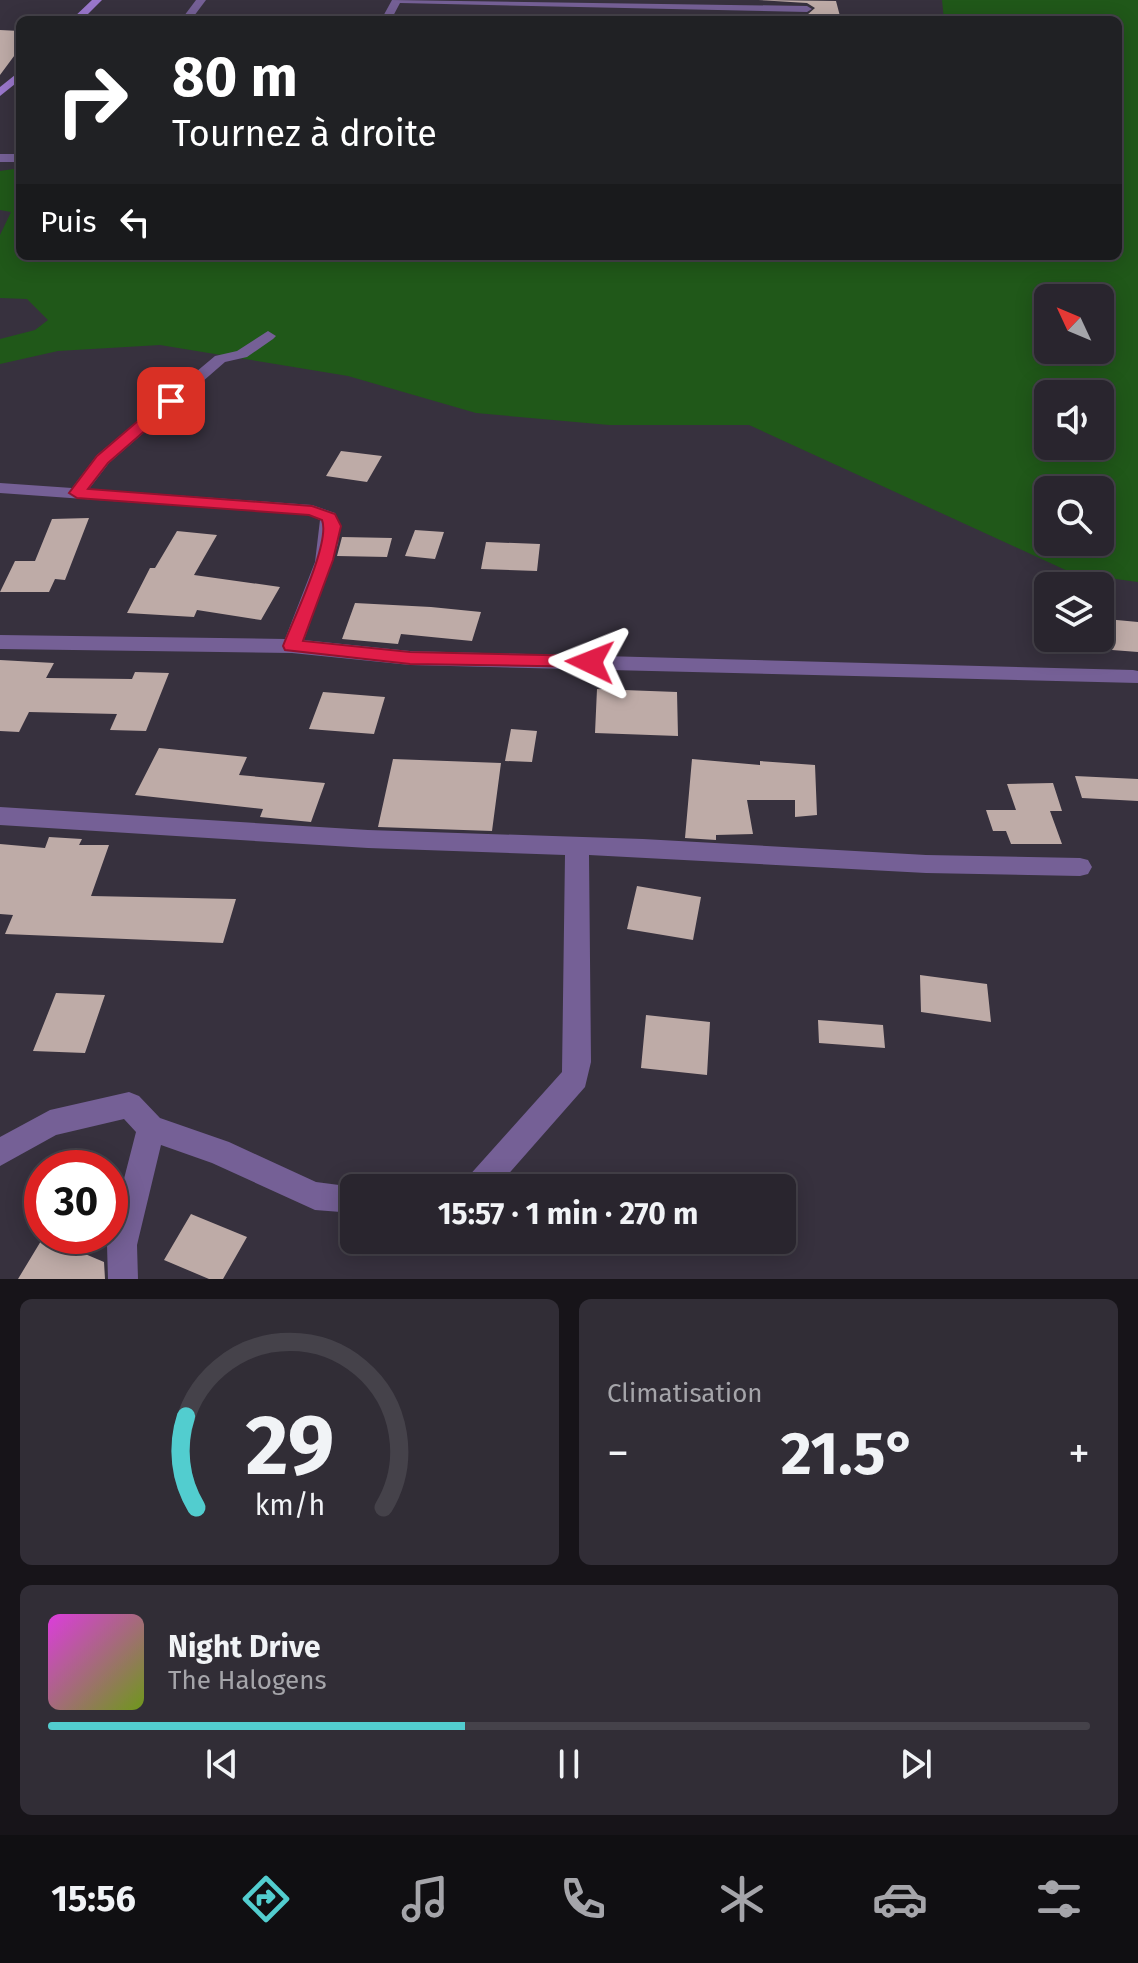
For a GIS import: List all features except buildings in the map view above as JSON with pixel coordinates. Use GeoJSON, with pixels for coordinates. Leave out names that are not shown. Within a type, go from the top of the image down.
{"type":"FeatureCollection","features":[{"type":"Feature","properties":{"kind":"main road"},"geometry":{"type":"LineString","coordinates":[[80,16],[97,0]]}},
{"type":"Feature","properties":{"kind":"main road"},"geometry":{"type":"LineString","coordinates":[[0,93],[16,78]]}},
{"type":"Feature","properties":{"kind":"street"},"geometry":{"type":"LineString","coordinates":[[397,0],[497,4],[716,3],[807,10]]}},
{"type":"Feature","properties":{"kind":"street"},"geometry":{"type":"LineString","coordinates":[[77,493],[103,459],[220,359],[242,354],[268,336]]}},
{"type":"Feature","properties":{"kind":"street"},"geometry":{"type":"LineString","coordinates":[[0,488],[312,510],[329,517],[333,526],[324,560],[292,646]]}},
{"type":"Feature","properties":{"kind":"street"},"geometry":{"type":"LineString","coordinates":[[0,642],[292,646],[410,658],[1133,677]]}},
{"type":"Feature","properties":{"kind":"street"},"geometry":{"type":"LineString","coordinates":[[0,816],[368,839],[926,864],[1080,867]]}},
{"type":"Feature","properties":{"kind":"street"},"geometry":{"type":"LineString","coordinates":[[489,1174],[575,1078],[578,1062],[577,846]]}},
{"type":"Feature","properties":{"kind":"street"},"geometry":{"type":"LineString","coordinates":[[0,1152],[50,1123],[129,1105],[151,1128],[219,1152],[315,1196],[340,1198]]}},
{"type":"Feature","properties":{"kind":"street"},"geometry":{"type":"LineString","coordinates":[[123,1279],[122,1245],[151,1128]]}},
{"type":"Feature","properties":{"kind":"green space"},"geometry":{"type":"Polygon","coordinates":[[[942,0],[1138,0],[1138,582],[1114,579],[1114,572],[1070,572],[1035,556],[1114,556],[1114,476],[1034,476],[1034,556],[749,425],[609,425],[476,413],[348,376],[160,345],[58,351],[0,364],[0,339],[35,330],[48,320],[27,299],[0,298],[0,235],[11,212],[0,210],[0,171],[16,169],[16,260],[1122,260],[1122,16],[944,16],[942,0]]]}},
{"type":"Feature","properties":{"kind":"route"},"geometry":{"type":"LineString","coordinates":[[171,401],[103,459],[77,493],[312,510],[329,517],[333,526],[324,560],[292,646],[410,658],[590,662]]}}]}
